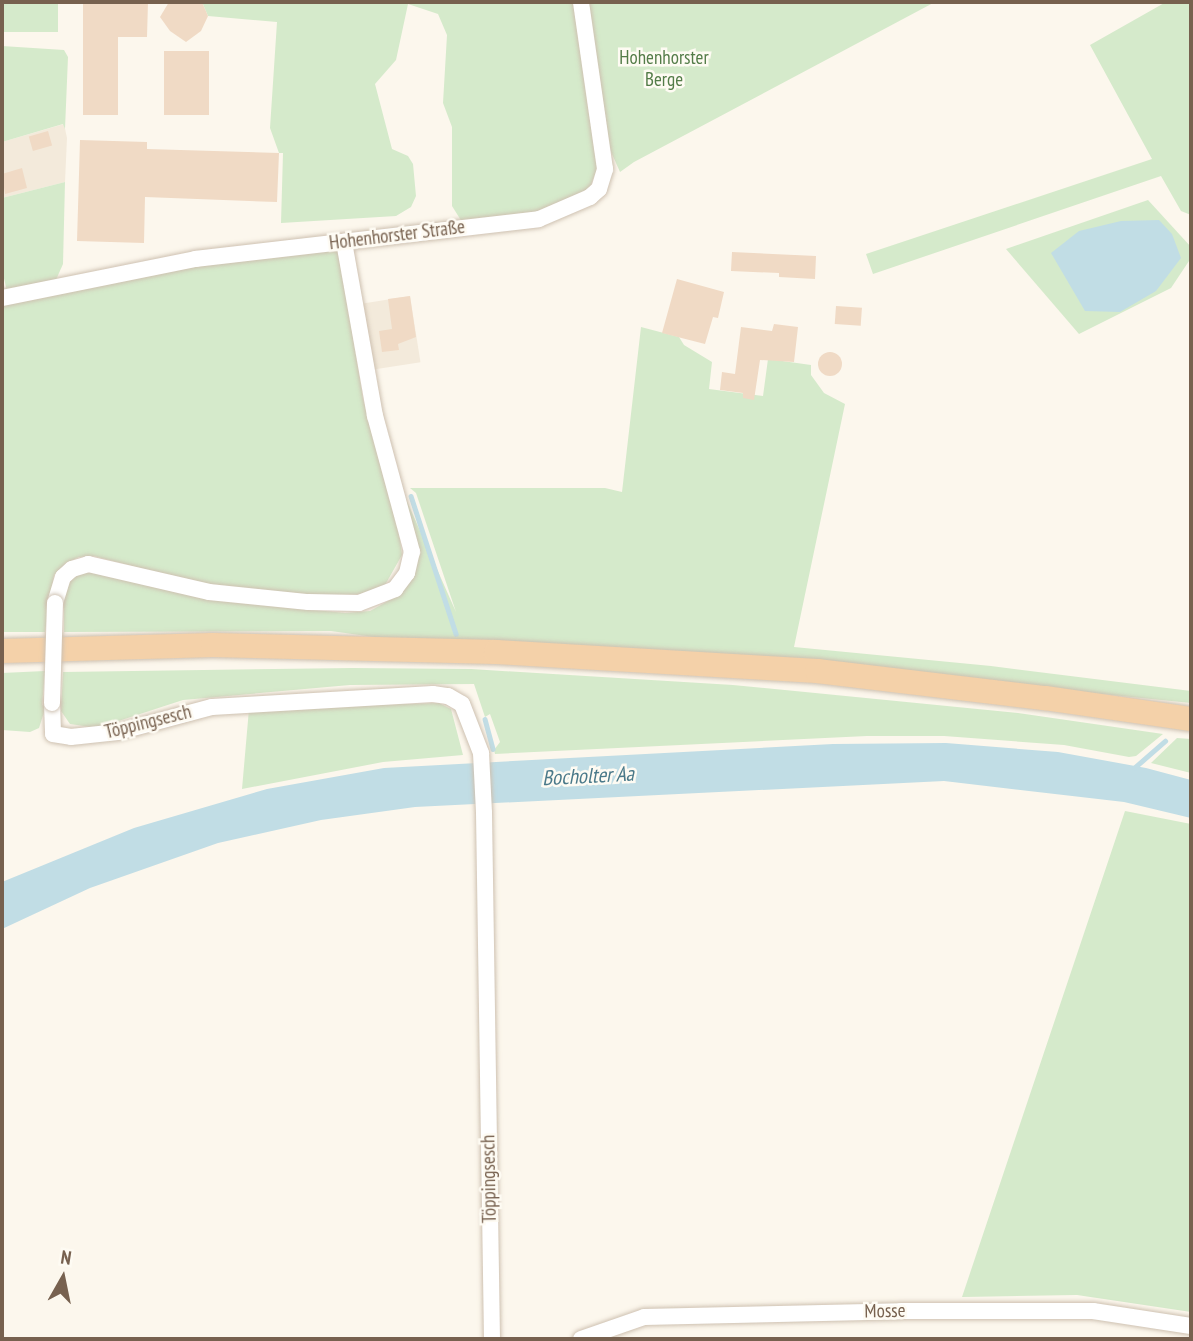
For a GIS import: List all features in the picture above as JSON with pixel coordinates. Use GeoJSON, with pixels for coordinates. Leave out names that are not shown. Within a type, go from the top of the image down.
{"type":"FeatureCollection","features":[{"type":"Feature","properties":{"kind":"highway"},"geometry":{"type":"LineString","coordinates":[[2,649],[213,645],[496,652],[817,671],[1045,698],[1191,719]]}},
{"type":"Feature","properties":{"kind":"highway"},"geometry":{"type":"LineString","coordinates":[[2,661],[83,659],[497,663],[816,682],[1050,709],[1191,730]]}},
{"type":"Feature","properties":{"kind":"highway"},"geometry":{"type":"LineString","coordinates":[[2,667],[83,659]]}},
{"type":"Feature","properties":{"kind":"street","name":"Hohenhorster Straße"},"geometry":{"type":"LineString","coordinates":[[2,298],[195,259],[539,219],[577,203],[598,189],[606,169],[581,2]]}},
{"type":"Feature","properties":{"kind":"street","name":"Töppingsesch"},"geometry":{"type":"LineString","coordinates":[[344,242],[375,416],[412,552],[407,573],[395,589],[359,603],[281,600],[209,592],[88,564],[80,565],[63,576],[55,603],[53,734],[71,737],[118,732],[212,707],[432,694],[448,696],[462,704],[481,753],[484,813],[492,1339]]}},
{"type":"Feature","properties":{"kind":"street","name":"Mosse"},"geometry":{"type":"LineString","coordinates":[[581,1339],[644,1317],[901,1311],[1093,1311],[1191,1326]]}},
{"type":"Feature","properties":{"kind":"shaded area"},"geometry":{"type":"Polygon","coordinates":[[[64,124],[67,138],[65,182],[2,198],[2,142],[64,124]]]}},
{"type":"Feature","properties":{"kind":"shaded area"},"geometry":{"type":"Polygon","coordinates":[[[410,296],[420,362],[372,370],[362,304],[410,296]]]}},
{"type":"Feature","properties":{"kind":"green space"},"geometry":{"type":"Polygon","coordinates":[[[2,2],[58,2],[58,32],[2,32],[2,2]]]}},
{"type":"Feature","properties":{"kind":"green space"},"geometry":{"type":"Polygon","coordinates":[[[202,2],[574,2],[589,115],[602,156],[590,187],[557,208],[540,213],[462,222],[452,206],[452,127],[443,103],[447,35],[438,14],[408,4],[396,60],[375,84],[392,149],[408,156],[413,164],[416,196],[411,207],[396,216],[281,223],[283,153],[279,153],[270,128],[277,22],[208,16],[202,2]]]}},
{"type":"Feature","properties":{"kind":"green space","name":"Hohenhorster Berge"},"geometry":{"type":"Polygon","coordinates":[[[585,2],[935,2],[634,162],[620,172],[608,145],[585,2]]]}},
{"type":"Feature","properties":{"kind":"green space"},"geometry":{"type":"Polygon","coordinates":[[[1166,2],[1191,2],[1191,215],[1181,211],[1161,176],[873,274],[866,254],[1152,159],[1090,45],[1166,2]]]}},
{"type":"Feature","properties":{"kind":"green space"},"geometry":{"type":"Polygon","coordinates":[[[2,46],[64,50],[68,57],[65,129],[63,124],[2,142],[2,46]]]}},
{"type":"Feature","properties":{"kind":"green space"},"geometry":{"type":"Polygon","coordinates":[[[65,182],[63,264],[55,282],[7,291],[2,270],[2,198],[65,182]]]}},
{"type":"Feature","properties":{"kind":"green space"},"geometry":{"type":"Polygon","coordinates":[[[1148,200],[1191,247],[1191,258],[1171,288],[1079,334],[1006,249],[1148,200]]]}},
{"type":"Feature","properties":{"kind":"green space"},"geometry":{"type":"Polygon","coordinates":[[[339,250],[363,399],[398,526],[402,555],[385,585],[368,594],[310,596],[193,582],[94,556],[79,557],[66,563],[54,575],[45,632],[2,632],[2,304],[170,271],[270,255],[339,250]]]}},
{"type":"Feature","properties":{"kind":"green space"},"geometry":{"type":"Polygon","coordinates":[[[641,327],[679,337],[684,345],[712,362],[709,389],[763,396],[768,359],[811,365],[811,375],[824,393],[845,404],[794,647],[991,666],[1191,691],[1191,703],[1052,689],[402,641],[331,631],[64,632],[64,591],[73,575],[91,570],[257,604],[345,613],[370,611],[397,596],[415,570],[406,499],[456,612],[416,493],[410,488],[605,488],[622,492],[641,327]]]}},
{"type":"Feature","properties":{"kind":"green space"},"geometry":{"type":"Polygon","coordinates":[[[471,669],[733,685],[1018,713],[1163,734],[1136,756],[1129,757],[1064,745],[944,736],[867,736],[495,754],[494,750],[500,742],[490,714],[485,717],[474,684],[350,685],[183,700],[97,728],[70,724],[61,711],[63,672],[471,669]]]}},
{"type":"Feature","properties":{"kind":"green space"},"geometry":{"type":"Polygon","coordinates":[[[45,671],[42,705],[46,706],[39,728],[30,732],[2,730],[2,673],[45,671]]]}},
{"type":"Feature","properties":{"kind":"green space"},"geometry":{"type":"Polygon","coordinates":[[[439,703],[451,709],[463,755],[383,762],[242,789],[249,709],[439,703]]]}},
{"type":"Feature","properties":{"kind":"green space"},"geometry":{"type":"Polygon","coordinates":[[[1177,738],[1191,739],[1191,773],[1151,763],[1177,738]]]}},
{"type":"Feature","properties":{"kind":"green space"},"geometry":{"type":"Polygon","coordinates":[[[1125,811],[1191,824],[1191,1312],[1077,1295],[962,1297],[1125,811]]]}},
{"type":"Feature","properties":{"kind":"water"},"geometry":{"type":"Polygon","coordinates":[[[1159,220],[1172,234],[1181,258],[1156,291],[1120,312],[1085,311],[1051,253],[1079,231],[1121,221],[1159,220]]]}},
{"type":"Feature","properties":{"kind":"water","name":"Bocholter Aa"},"geometry":{"type":"Polygon","coordinates":[[[946,743],[1058,752],[1146,768],[1191,780],[1191,818],[1124,802],[944,781],[415,807],[321,820],[218,843],[90,888],[2,929],[2,882],[134,828],[267,789],[384,768],[833,744],[946,743]]]}},
{"type":"Feature","properties":{"kind":"building"},"geometry":{"type":"Polygon","coordinates":[[[83,2],[148,2],[147,37],[118,37],[118,115],[83,115],[83,2]]]}},
{"type":"Feature","properties":{"kind":"building"},"geometry":{"type":"Polygon","coordinates":[[[169,2],[202,2],[208,16],[201,31],[186,42],[170,31],[160,17],[169,2]]]}},
{"type":"Feature","properties":{"kind":"building"},"geometry":{"type":"Polygon","coordinates":[[[164,51],[209,51],[209,115],[164,115],[164,51]]]}},
{"type":"Feature","properties":{"kind":"building"},"geometry":{"type":"Polygon","coordinates":[[[48,131],[52,145],[33,151],[29,137],[48,131]]]}},
{"type":"Feature","properties":{"kind":"building"},"geometry":{"type":"Polygon","coordinates":[[[80,140],[147,142],[147,149],[279,153],[277,202],[145,197],[144,243],[77,241],[80,140]]]}},
{"type":"Feature","properties":{"kind":"building"},"geometry":{"type":"Polygon","coordinates":[[[22,168],[27,188],[5,194],[2,174],[22,168]]]}},
{"type":"Feature","properties":{"kind":"building"},"geometry":{"type":"Polygon","coordinates":[[[732,252],[816,256],[815,279],[779,277],[779,273],[731,271],[732,252]]]}},
{"type":"Feature","properties":{"kind":"building"},"geometry":{"type":"Polygon","coordinates":[[[677,279],[724,292],[718,318],[713,317],[705,344],[662,333],[677,279]]]}},
{"type":"Feature","properties":{"kind":"building"},"geometry":{"type":"Polygon","coordinates":[[[410,296],[416,337],[398,344],[399,350],[382,352],[379,331],[392,329],[388,299],[410,296]]]}},
{"type":"Feature","properties":{"kind":"building"},"geometry":{"type":"Polygon","coordinates":[[[836,306],[862,308],[861,326],[835,324],[836,306]]]}},
{"type":"Feature","properties":{"kind":"building"},"geometry":{"type":"Polygon","coordinates":[[[774,324],[798,327],[794,362],[760,360],[754,400],[743,398],[743,393],[720,390],[722,372],[735,374],[741,327],[772,331],[774,324]]]}},
{"type":"Feature","properties":{"kind":"building"},"geometry":{"type":"Polygon","coordinates":[[[830,352],[838,356],[842,364],[838,372],[830,376],[822,372],[818,364],[822,356],[830,352]]]}},
{"type":"Feature","properties":{"kind":"waterway"},"geometry":{"type":"LineString","coordinates":[[411,496],[456,634]]}},
{"type":"Feature","properties":{"kind":"waterway"},"geometry":{"type":"LineString","coordinates":[[485,719],[493,749]]}},
{"type":"Feature","properties":{"kind":"waterway"},"geometry":{"type":"LineString","coordinates":[[1134,768],[1165,741]]}}]}
